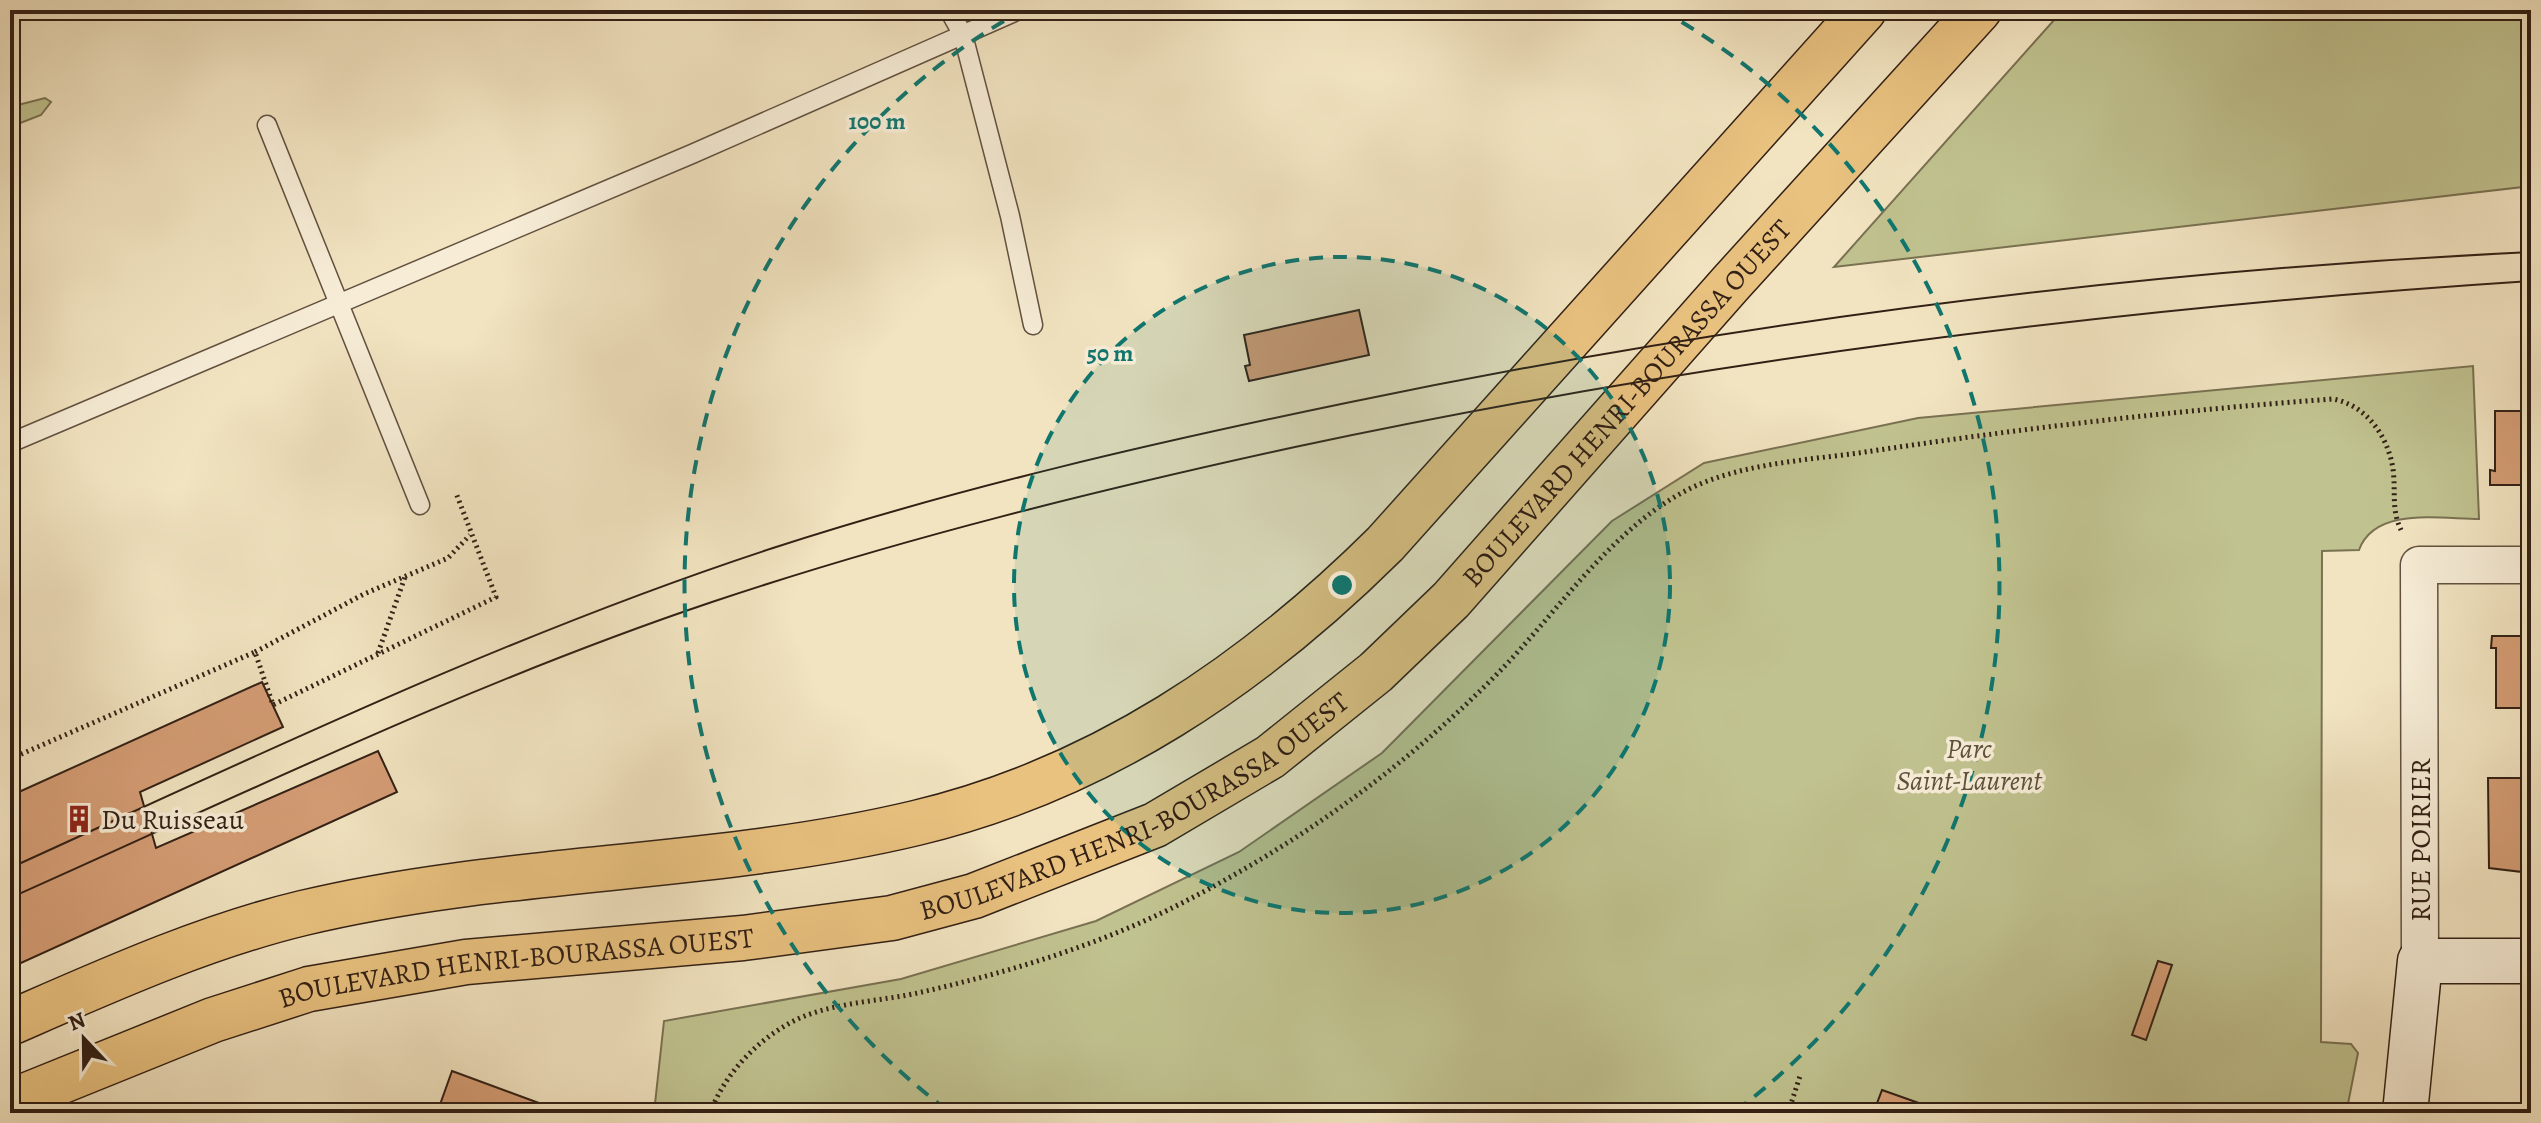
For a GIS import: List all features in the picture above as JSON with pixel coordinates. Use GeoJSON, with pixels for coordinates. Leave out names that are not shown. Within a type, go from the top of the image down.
{"type":"FeatureCollection","features":[{"type":"Feature","properties":{"kind":"main road","name":"BOULEVARD HENRI-BOURASSA OUEST"},"geometry":{"type":"LineString","coordinates":[[10,1023],[197,947],[300,914],[387,896],[782,846],[918,822],[1008,793],[1121,744],[1257,660],[1354,574],[1864,10]]}},
{"type":"Feature","properties":{"kind":"main road","name":"BOULEVARD HENRI-BOURASSA OUEST"},"geometry":{"type":"LineString","coordinates":[[10,1102],[259,1003],[350,980],[466,962],[743,938],[847,925],[931,909],[1112,845],[1191,805],[1270,757],[1376,672],[1451,600],[1731,283],[1979,10]]}},
{"type":"Feature","properties":{"kind":"street"},"geometry":{"type":"LineString","coordinates":[[2419,565],[2531,565]]}},
{"type":"Feature","properties":{"kind":"street","name":"RUE POIRIER"},"geometry":{"type":"LineString","coordinates":[[2405,1113],[2420,961],[2419,565]]}},
{"type":"Feature","properties":{"kind":"street"},"geometry":{"type":"LineString","coordinates":[[2420,961],[2531,961]]}},
{"type":"Feature","properties":{"kind":"lane"},"geometry":{"type":"LineString","coordinates":[[949,10],[963,35],[1010,216],[1033,325]]}},
{"type":"Feature","properties":{"kind":"lane"},"geometry":{"type":"LineString","coordinates":[[10,443],[1019,10]]}},
{"type":"Feature","properties":{"kind":"lane"},"geometry":{"type":"LineString","coordinates":[[267,125],[420,505]]}},
{"type":"Feature","properties":{"kind":"path"},"geometry":{"type":"LineString","coordinates":[[710,1113],[732,1072],[761,1042],[792,1021],[977,979],[1078,948],[1173,907],[1262,859],[1349,803],[1423,743],[1497,675],[1621,541],[1658,510],[1690,489],[1728,474],[1966,436],[2333,399],[2350,402],[2367,416],[2389,451],[2393,513],[2419,565]]}},
{"type":"Feature","properties":{"kind":"path"},"geometry":{"type":"LineString","coordinates":[[255,652],[273,705],[496,597],[456,493]]}},
{"type":"Feature","properties":{"kind":"path"},"geometry":{"type":"LineString","coordinates":[[10,759],[255,652],[364,594],[448,558],[470,534]]}},
{"type":"Feature","properties":{"kind":"path"},"geometry":{"type":"LineString","coordinates":[[377,654],[405,577]]}},
{"type":"Feature","properties":{"kind":"path"},"geometry":{"type":"LineString","coordinates":[[1788,1113],[1801,1073]]}},
{"type":"Feature","properties":{"kind":"green space"},"geometry":{"type":"Polygon","coordinates":[[[2063,10],[2531,10],[2531,186],[1834,267],[2063,10]]]}},
{"type":"Feature","properties":{"kind":"green space"},"geometry":{"type":"Polygon","coordinates":[[[45,98],[51,102],[41,115],[10,127],[10,107],[45,98]]]}},
{"type":"Feature","properties":{"kind":"green space","name":"Parc Saint-Laurent"},"geometry":{"type":"Polygon","coordinates":[[[2473,366],[2479,519],[2429,517],[2394,521],[2367,536],[2359,550],[2322,551],[2321,1042],[2351,1044],[2358,1053],[2347,1109],[2339,1108],[2338,1113],[654,1113],[664,1021],[901,979],[1096,921],[1239,852],[1382,753],[1612,521],[1704,463],[1918,418],[2473,366]]]}},
{"type":"Feature","properties":{"kind":"building"},"geometry":{"type":"Polygon","coordinates":[[[1359,310],[1369,355],[1249,381],[1245,366],[1250,365],[1244,335],[1359,310]]]}},
{"type":"Feature","properties":{"kind":"building"},"geometry":{"type":"Polygon","coordinates":[[[2495,411],[2531,411],[2531,485],[2490,485],[2490,470],[2495,471],[2495,411]]]}},
{"type":"Feature","properties":{"kind":"building"},"geometry":{"type":"Polygon","coordinates":[[[2492,636],[2531,636],[2531,708],[2496,708],[2496,648],[2491,648],[2492,636]]]}},
{"type":"Feature","properties":{"kind":"building","name":"Du Ruisseau"},"geometry":{"type":"Polygon","coordinates":[[[262,682],[283,727],[140,792],[156,848],[378,751],[397,792],[10,968],[10,796],[262,682]]]}},
{"type":"Feature","properties":{"kind":"building"},"geometry":{"type":"Polygon","coordinates":[[[2488,778],[2531,778],[2531,873],[2489,868],[2488,778]]]}},
{"type":"Feature","properties":{"kind":"building"},"geometry":{"type":"Polygon","coordinates":[[[2158,961],[2172,965],[2146,1040],[2132,1035],[2158,961]]]}},
{"type":"Feature","properties":{"kind":"building"},"geometry":{"type":"Polygon","coordinates":[[[452,1071],[566,1113],[437,1113],[452,1071]]]}},
{"type":"Feature","properties":{"kind":"building"},"geometry":{"type":"Polygon","coordinates":[[[1882,1090],[1947,1113],[1897,1113],[1876,1106],[1882,1090]]]}},
{"type":"Feature","properties":{"kind":"tram line"},"geometry":{"type":"LineString","coordinates":[[10,868],[292,739],[578,618],[773,548],[844,526],[1129,450],[1493,374],[1787,325],[1936,304],[2233,272],[2531,252]]}},
{"type":"Feature","properties":{"kind":"tram line"},"geometry":{"type":"LineString","coordinates":[[10,898],[445,704],[622,634],[856,557],[1074,498],[1295,447],[1448,416],[1756,363],[2065,322],[2375,292],[2531,281]]}},
{"type":"Feature","properties":{"kind":"place","name":"Du Ruisseau"},"geometry":{"type":"Point","coordinates":[79,819]}}]}
